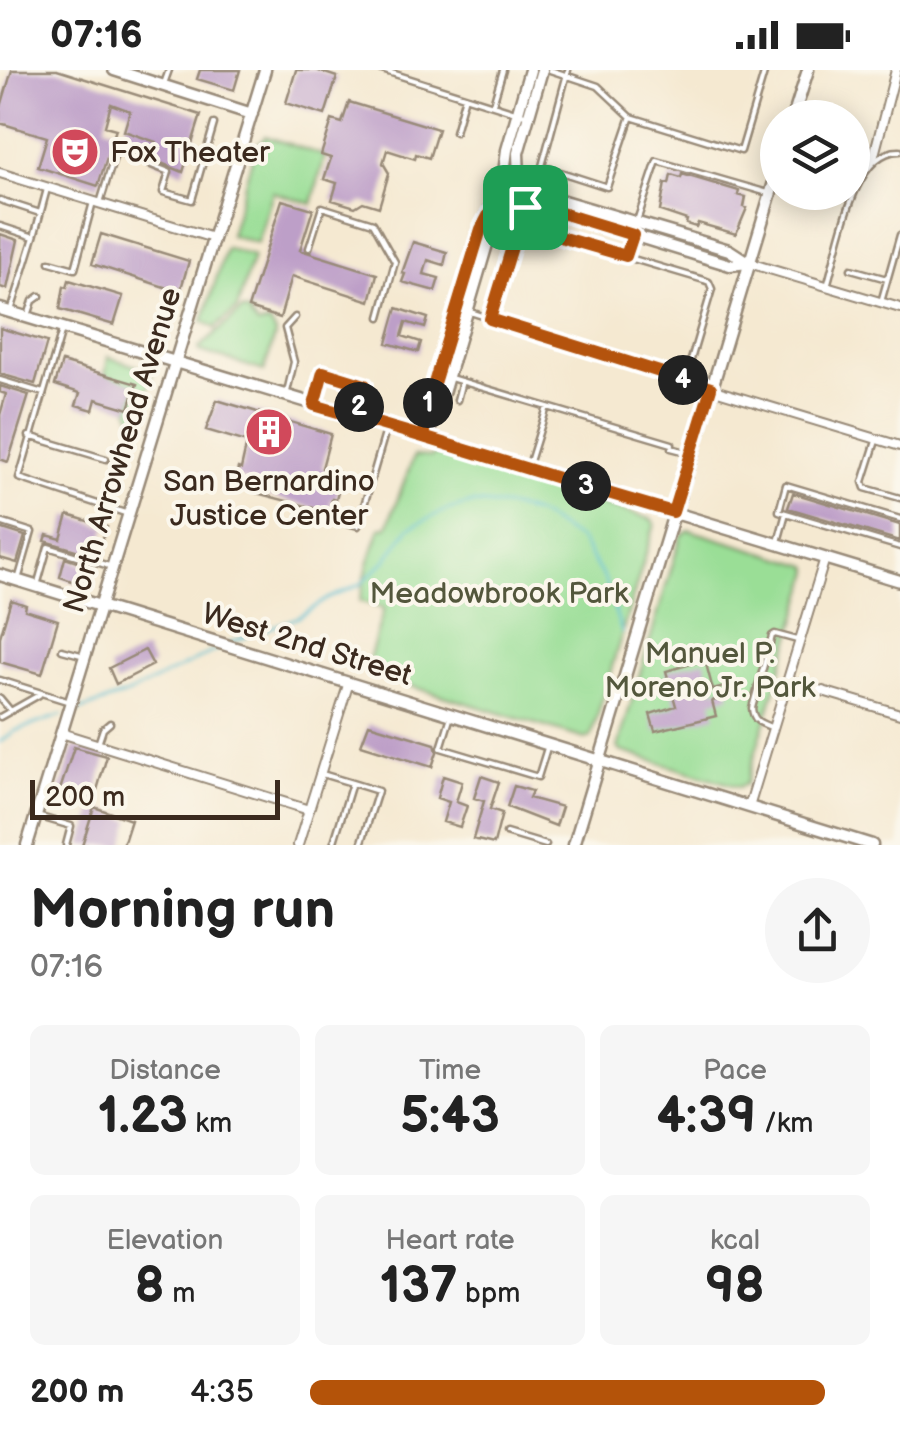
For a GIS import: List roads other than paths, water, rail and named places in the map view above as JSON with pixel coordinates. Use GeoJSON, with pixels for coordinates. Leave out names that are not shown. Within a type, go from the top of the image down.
{"type":"FeatureCollection","features":[{"type":"Feature","properties":{"kind":"street"},"geometry":{"type":"LineString","coordinates":[[114,70],[252,114]]}},
{"type":"Feature","properties":{"kind":"street","name":"North Arrowhead Avenue"},"geometry":{"type":"LineString","coordinates":[[27,845],[266,70]]}},
{"type":"Feature","properties":{"kind":"street"},"geometry":{"type":"LineString","coordinates":[[530,70],[518,153],[519,178],[550,198],[635,229]]}},
{"type":"Feature","properties":{"kind":"street"},"geometry":{"type":"LineString","coordinates":[[424,437],[424,416],[443,375],[481,229],[504,180],[506,150],[542,70]]}},
{"type":"Feature","properties":{"kind":"street"},"geometry":{"type":"LineString","coordinates":[[799,100],[808,70]]}},
{"type":"Feature","properties":{"kind":"street"},"geometry":{"type":"LineString","coordinates":[[873,159],[896,70]]}},
{"type":"Feature","properties":{"kind":"street"},"geometry":{"type":"LineString","coordinates":[[0,173],[212,238]]}},
{"type":"Feature","properties":{"kind":"street"},"geometry":{"type":"LineString","coordinates":[[504,180],[519,178]]}},
{"type":"Feature","properties":{"kind":"street"},"geometry":{"type":"LineString","coordinates":[[525,207],[531,197],[530,188]]}},
{"type":"Feature","properties":{"kind":"street"},"geometry":{"type":"LineString","coordinates":[[497,199],[508,210]]}},
{"type":"Feature","properties":{"kind":"street"},"geometry":{"type":"LineString","coordinates":[[462,310],[493,224],[508,210],[525,207],[545,208],[729,250],[749,263],[900,308]]}},
{"type":"Feature","properties":{"kind":"street"},"geometry":{"type":"LineString","coordinates":[[574,845],[765,210]]}},
{"type":"Feature","properties":{"kind":"street"},"geometry":{"type":"LineString","coordinates":[[5,311],[900,581]]}},
{"type":"Feature","properties":{"kind":"street"},"geometry":{"type":"LineString","coordinates":[[711,388],[900,446]]}},
{"type":"Feature","properties":{"kind":"street"},"geometry":{"type":"LineString","coordinates":[[749,807],[825,558]]}},
{"type":"Feature","properties":{"kind":"street","name":"West 2nd Street"},"geometry":{"type":"LineString","coordinates":[[0,575],[872,845]]}},
{"type":"Feature","properties":{"kind":"street"},"geometry":{"type":"LineString","coordinates":[[789,681],[900,714]]}},
{"type":"Feature","properties":{"kind":"street"},"geometry":{"type":"LineString","coordinates":[[298,845],[350,682]]}},
{"type":"Feature","properties":{"kind":"street"},"geometry":{"type":"LineString","coordinates":[[62,728],[98,744],[309,810]]}},
{"type":"Feature","properties":{"kind":"lane"},"geometry":{"type":"LineString","coordinates":[[164,86],[169,70]]}},
{"type":"Feature","properties":{"kind":"lane"},"geometry":{"type":"LineString","coordinates":[[382,70],[523,114]]}},
{"type":"Feature","properties":{"kind":"lane"},"geometry":{"type":"LineString","coordinates":[[493,104],[503,70]]}},
{"type":"Feature","properties":{"kind":"lane"},"geometry":{"type":"LineString","coordinates":[[550,70],[598,86],[631,117],[741,151],[766,70]]}},
{"type":"Feature","properties":{"kind":"lane"},"geometry":{"type":"LineString","coordinates":[[567,73],[542,166],[607,187],[631,117]]}},
{"type":"Feature","properties":{"kind":"lane"},"geometry":{"type":"LineString","coordinates":[[455,132],[466,96]]}},
{"type":"Feature","properties":{"kind":"lane"},"geometry":{"type":"LineString","coordinates":[[50,262],[75,269],[116,152],[169,172],[162,192],[192,200],[214,124]]}},
{"type":"Feature","properties":{"kind":"lane"},"geometry":{"type":"LineString","coordinates":[[827,286],[837,264],[860,177],[873,159],[900,151]]}},
{"type":"Feature","properties":{"kind":"lane"},"geometry":{"type":"LineString","coordinates":[[626,256],[657,162],[760,190]]}},
{"type":"Feature","properties":{"kind":"lane"},"geometry":{"type":"LineString","coordinates":[[5,311],[34,237],[47,188]]}},
{"type":"Feature","properties":{"kind":"lane"},"geometry":{"type":"LineString","coordinates":[[0,200],[40,213]]}},
{"type":"Feature","properties":{"kind":"lane"},"geometry":{"type":"LineString","coordinates":[[309,248],[322,207],[373,224],[394,262],[380,317]]}},
{"type":"Feature","properties":{"kind":"lane"},"geometry":{"type":"LineString","coordinates":[[0,226],[34,237]]}},
{"type":"Feature","properties":{"kind":"lane"},"geometry":{"type":"LineString","coordinates":[[490,319],[516,234],[522,226],[626,256],[712,285],[684,380]]}},
{"type":"Feature","properties":{"kind":"lane"},"geometry":{"type":"LineString","coordinates":[[881,302],[900,236]]}},
{"type":"Feature","properties":{"kind":"lane"},"geometry":{"type":"LineString","coordinates":[[851,269],[887,280]]}},
{"type":"Feature","properties":{"kind":"lane"},"geometry":{"type":"LineString","coordinates":[[27,318],[32,301],[40,296]]}},
{"type":"Feature","properties":{"kind":"lane"},"geometry":{"type":"LineString","coordinates":[[462,310],[711,388]]}},
{"type":"Feature","properties":{"kind":"lane"},"geometry":{"type":"LineString","coordinates":[[285,396],[294,362],[286,328],[295,317]]}},
{"type":"Feature","properties":{"kind":"lane"},"geometry":{"type":"LineString","coordinates":[[62,328],[18,475],[20,480],[128,514]]}},
{"type":"Feature","properties":{"kind":"lane"},"geometry":{"type":"LineString","coordinates":[[314,405],[323,372],[365,385],[356,417]]}},
{"type":"Feature","properties":{"kind":"lane"},"geometry":{"type":"LineString","coordinates":[[443,375],[691,453]]}},
{"type":"Feature","properties":{"kind":"lane"},"geometry":{"type":"LineString","coordinates":[[0,380],[42,393]]}},
{"type":"Feature","properties":{"kind":"lane"},"geometry":{"type":"LineString","coordinates":[[457,400],[462,382]]}},
{"type":"Feature","properties":{"kind":"lane"},"geometry":{"type":"LineString","coordinates":[[528,469],[547,407]]}},
{"type":"Feature","properties":{"kind":"lane"},"geometry":{"type":"LineString","coordinates":[[300,510],[358,526],[387,426]]}},
{"type":"Feature","properties":{"kind":"lane"},"geometry":{"type":"LineString","coordinates":[[29,436],[106,460]]}},
{"type":"Feature","properties":{"kind":"lane"},"geometry":{"type":"LineString","coordinates":[[876,438],[863,482],[865,488],[900,498]]}},
{"type":"Feature","properties":{"kind":"lane"},"geometry":{"type":"LineString","coordinates":[[900,519],[786,485],[779,511],[900,548]]}},
{"type":"Feature","properties":{"kind":"lane"},"geometry":{"type":"LineString","coordinates":[[777,544],[786,513]]}},
{"type":"Feature","properties":{"kind":"lane"},"geometry":{"type":"LineString","coordinates":[[0,522],[32,532],[18,580]]}},
{"type":"Feature","properties":{"kind":"lane"},"geometry":{"type":"LineString","coordinates":[[36,586],[48,547],[113,567]]}},
{"type":"Feature","properties":{"kind":"lane"},"geometry":{"type":"LineString","coordinates":[[774,728],[753,716],[753,698],[772,636],[801,641]]}},
{"type":"Feature","properties":{"kind":"lane"},"geometry":{"type":"LineString","coordinates":[[62,650],[85,656]]}},
{"type":"Feature","properties":{"kind":"lane"},"geometry":{"type":"LineString","coordinates":[[0,680],[71,700]]}},
{"type":"Feature","properties":{"kind":"lane"},"geometry":{"type":"LineString","coordinates":[[0,717],[42,693]]}},
{"type":"Feature","properties":{"kind":"lane"},"geometry":{"type":"LineString","coordinates":[[0,698],[10,711]]}},
{"type":"Feature","properties":{"kind":"lane"},"geometry":{"type":"LineString","coordinates":[[452,714],[442,748],[538,778],[548,744]]}},
{"type":"Feature","properties":{"kind":"lane"},"geometry":{"type":"LineString","coordinates":[[98,744],[103,729],[110,723]]}},
{"type":"Feature","properties":{"kind":"lane"},"geometry":{"type":"LineString","coordinates":[[320,774],[378,791],[361,845]]}},
{"type":"Feature","properties":{"kind":"lane"},"geometry":{"type":"LineString","coordinates":[[334,845],[352,783]]}},
{"type":"Feature","properties":{"kind":"lane"},"geometry":{"type":"LineString","coordinates":[[36,815],[71,826],[66,845]]}},
{"type":"Feature","properties":{"kind":"lane"},"geometry":{"type":"LineString","coordinates":[[506,833],[546,845]]}},
{"type":"Feature","properties":{"kind":"waterway"},"geometry":{"type":"LineString","coordinates":[[229,643],[299,617],[361,584],[385,561],[409,528],[446,510],[473,503],[535,513],[580,540],[605,580],[622,633]]}},
{"type":"Feature","properties":{"kind":"waterway"},"geometry":{"type":"LineString","coordinates":[[70,714],[130,693],[222,647]]}},
{"type":"Feature","properties":{"kind":"waterway"},"geometry":{"type":"LineString","coordinates":[[0,742],[15,731],[62,715]]}},
{"type":"Feature","properties":{"kind":"place","name":"Fox Theater"},"geometry":{"type":"Point","coordinates":[75,152]}},
{"type":"Feature","properties":{"kind":"place","name":"San Bernardino Justice Center"},"geometry":{"type":"Point","coordinates":[269,432]}},
{"type":"Feature","properties":{"kind":"park label","name":"Meadowbrook Park"},"geometry":{"type":"Point","coordinates":[499,593]}},
{"type":"Feature","properties":{"kind":"park label","name":"Manuel P. Moreno Jr. Park"},"geometry":{"type":"Point","coordinates":[710,670]}}]}
